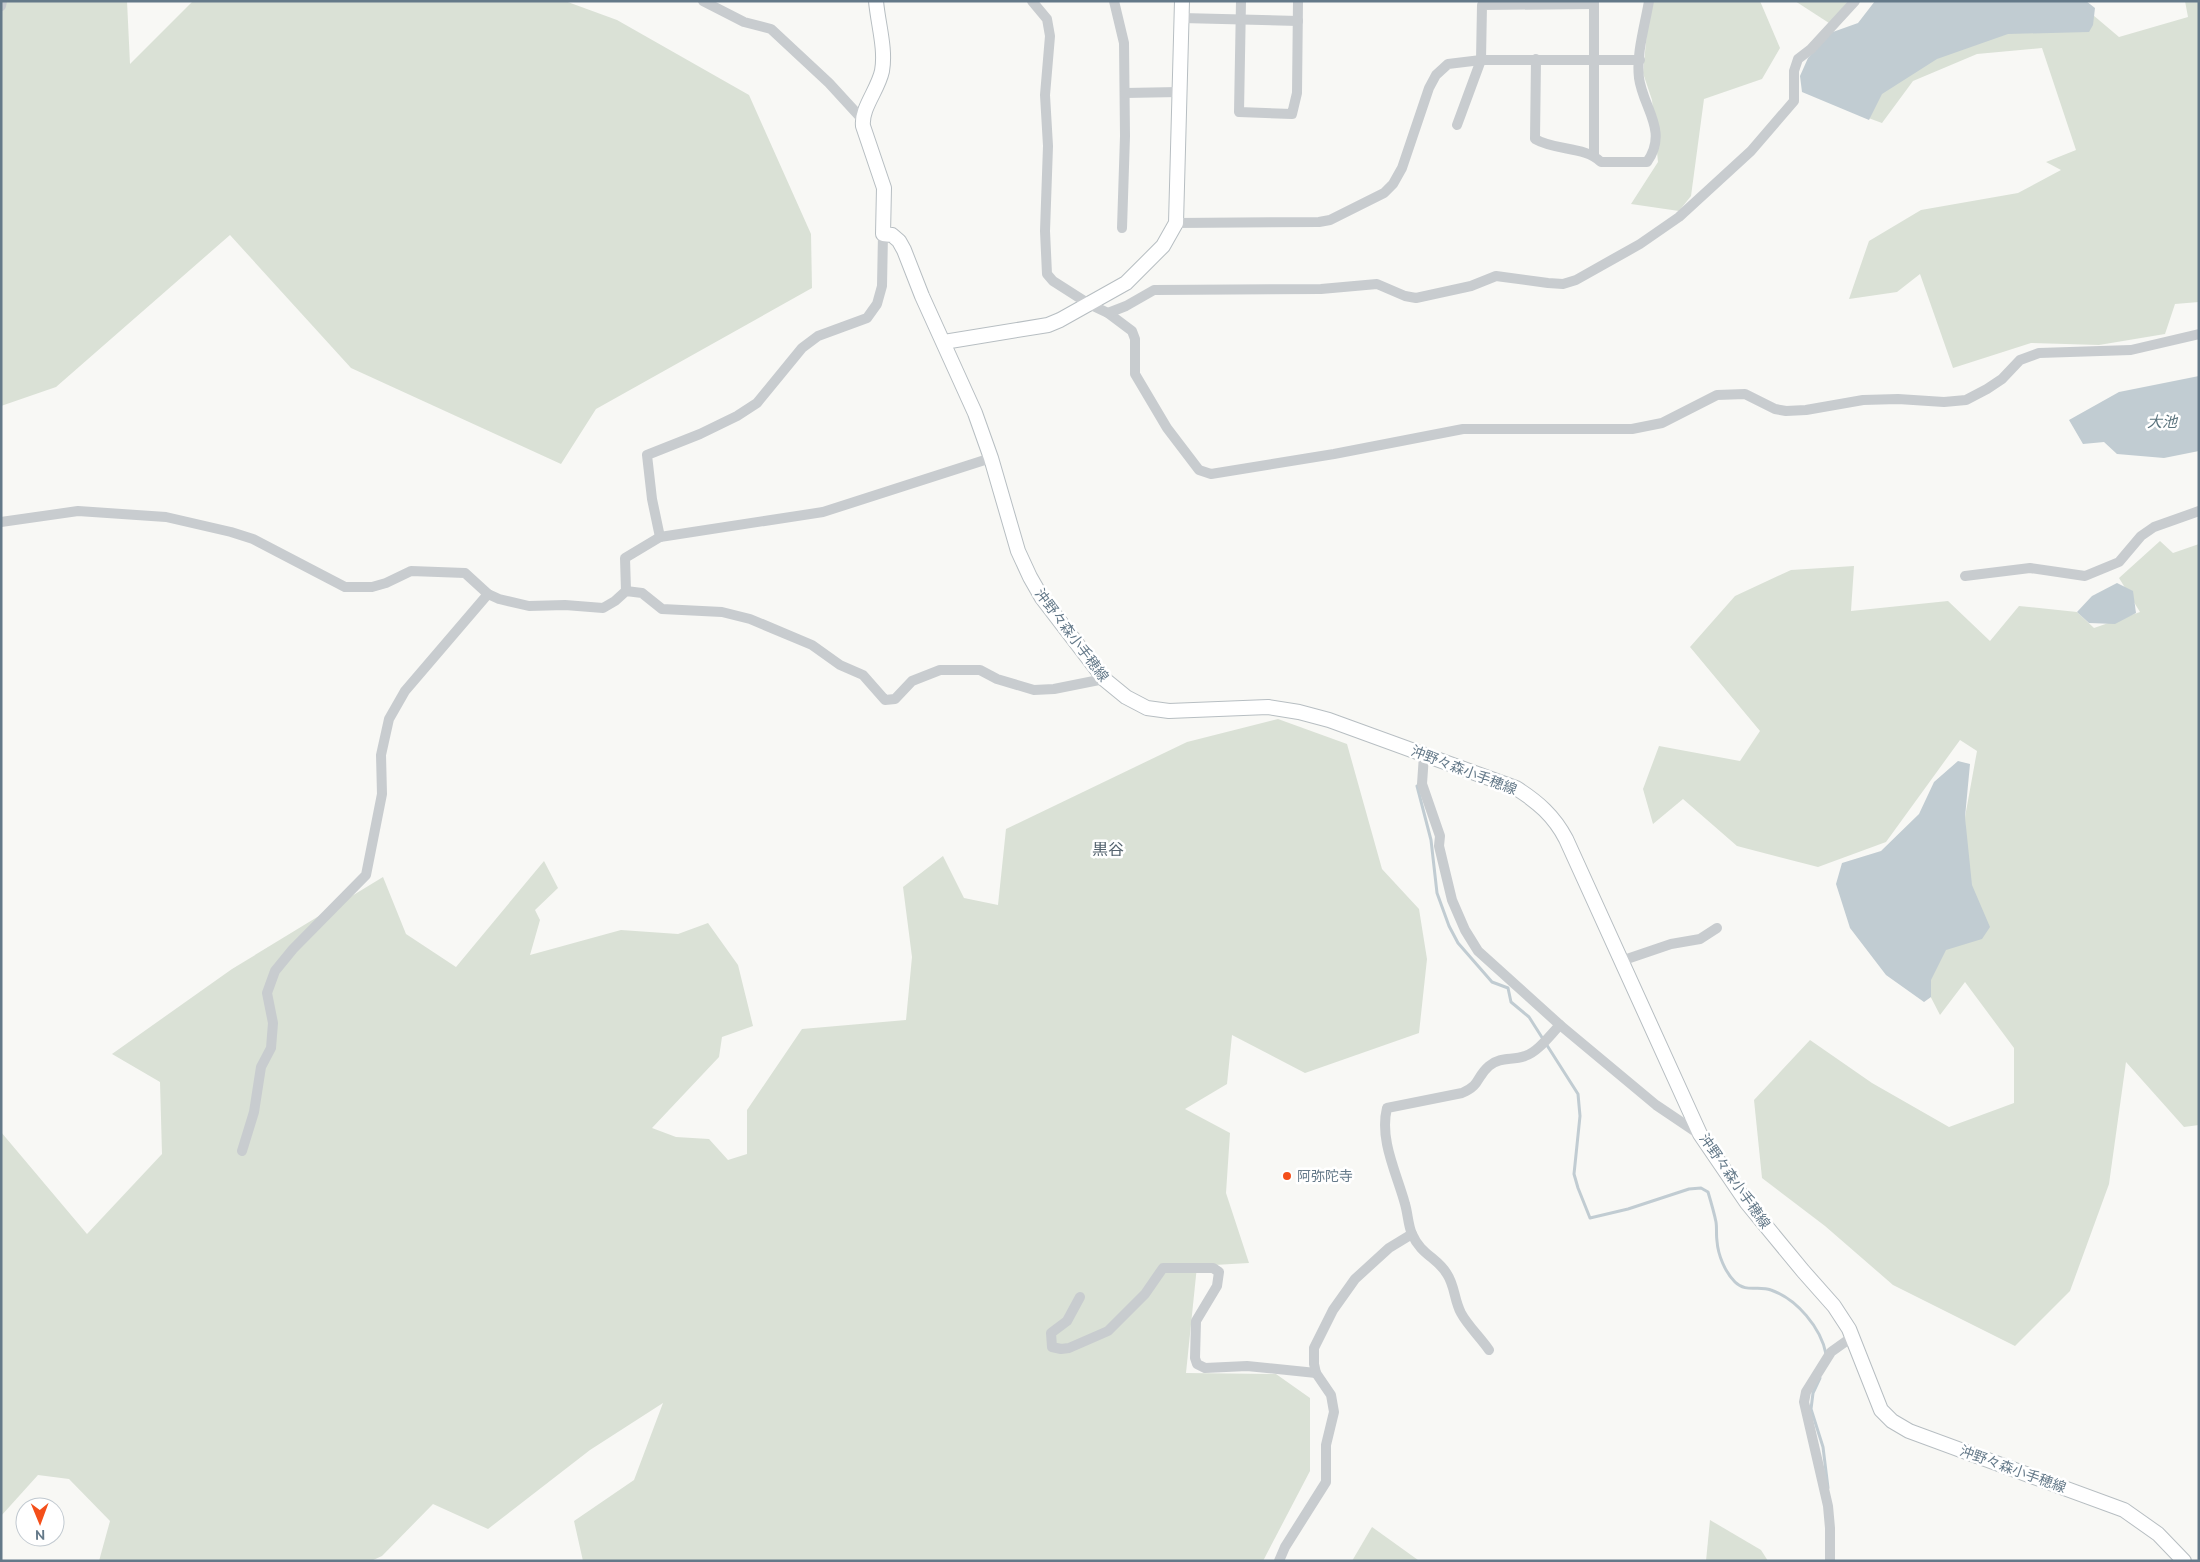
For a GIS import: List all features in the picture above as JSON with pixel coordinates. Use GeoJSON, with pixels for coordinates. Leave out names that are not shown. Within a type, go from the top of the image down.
{"type":"FeatureCollection","features":[{"type":"Feature","properties":{"kind":"main road"},"geometry":{"type":"LineString","coordinates":[[876,1],[883,58],[882,71],[862,119],[884,188],[883,234]]}},
{"type":"Feature","properties":{"kind":"main road"},"geometry":{"type":"LineString","coordinates":[[944,342],[1048,325],[1060,320],[1126,283],[1163,246],[1176,223],[1182,1]]}},
{"type":"Feature","properties":{"kind":"main road","name":"沖野々森小手穂線"},"geometry":{"type":"LineString","coordinates":[[883,234],[892,235],[899,241],[975,413],[991,458],[1018,551],[1030,577],[1042,598],[1104,679],[1126,697],[1147,708],[1169,711],[1268,707],[1330,720],[1516,788],[1539,803],[1557,822],[1566,839],[1700,1134],[1747,1203],[1803,1272],[1834,1306],[1852,1337],[1881,1410],[1892,1421],[1909,1431],[1938,1443],[2124,1510],[2158,1534],[2184,1561]]}},
{"type":"Feature","properties":{"kind":"street"},"geometry":{"type":"LineString","coordinates":[[1,6],[2,1]]}},
{"type":"Feature","properties":{"kind":"street"},"geometry":{"type":"LineString","coordinates":[[703,1],[744,22],[771,29],[829,83],[862,119]]}},
{"type":"Feature","properties":{"kind":"street"},"geometry":{"type":"LineString","coordinates":[[1032,1],[1047,19],[1050,36],[1045,95],[1048,146],[1045,231],[1047,274],[1053,281],[1089,304],[1108,313],[1135,334],[1135,374],[1151,402],[1199,470],[1211,474],[1334,454],[1463,429],[1632,429],[1662,423],[1717,395],[1744,394],[1775,409],[1786,411],[1806,410],[1863,400],[1898,399],[1944,402],[1966,400],[2002,379],[2020,360],[2039,354],[2131,350],[2199,334]]}},
{"type":"Feature","properties":{"kind":"street"},"geometry":{"type":"LineString","coordinates":[[1114,1],[1124,44],[1125,93],[1122,228]]}},
{"type":"Feature","properties":{"kind":"street"},"geometry":{"type":"LineString","coordinates":[[1241,1],[1239,112],[1292,114],[1297,93],[1298,1]]}},
{"type":"Feature","properties":{"kind":"street"},"geometry":{"type":"LineString","coordinates":[[1536,59],[1535,139],[1543,144],[1594,156],[1601,162],[1646,162],[1652,154],[1656,138],[1653,116],[1639,78],[1649,1]]}},
{"type":"Feature","properties":{"kind":"street"},"geometry":{"type":"LineString","coordinates":[[1108,313],[1126,306],[1154,290],[1321,289],[1377,284],[1405,296],[1416,298],[1471,286],[1496,276],[1563,284],[1576,280],[1640,244],[1679,217],[1751,151],[1794,101],[1794,71],[1798,60],[1811,50],[1855,1]]}},
{"type":"Feature","properties":{"kind":"street"},"geometry":{"type":"LineString","coordinates":[[1457,125],[1481,60],[1482,5],[1594,2],[1594,156]]}},
{"type":"Feature","properties":{"kind":"street"},"geometry":{"type":"LineString","coordinates":[[1182,18],[1298,21]]}},
{"type":"Feature","properties":{"kind":"street"},"geometry":{"type":"LineString","coordinates":[[1176,223],[1318,222],[1330,220],[1384,193],[1393,184],[1402,168],[1429,88],[1436,75],[1448,64],[1481,60],[1640,60]]}},
{"type":"Feature","properties":{"kind":"street"},"geometry":{"type":"LineString","coordinates":[[1125,93],[1179,92]]}},
{"type":"Feature","properties":{"kind":"street"},"geometry":{"type":"LineString","coordinates":[[660,537],[652,499],[647,455],[700,434],[737,416],[757,403],[802,348],[818,336],[867,318],[877,304],[882,286],[883,234]]}},
{"type":"Feature","properties":{"kind":"street"},"geometry":{"type":"LineString","coordinates":[[626,591],[625,558],[660,537],[823,512],[991,458]]}},
{"type":"Feature","properties":{"kind":"street"},"geometry":{"type":"LineString","coordinates":[[1,522],[78,511],[166,517],[253,539],[345,587],[372,586],[386,583],[411,571],[431,570],[465,573],[488,594],[499,600],[529,606],[565,605],[603,608],[615,601],[626,591],[642,593],[662,608],[722,612],[750,619],[812,645],[840,665],[863,675],[884,700],[895,699],[912,681],[940,670],[980,670],[997,679],[1034,690],[1054,689],[1104,679]]}},
{"type":"Feature","properties":{"kind":"street"},"geometry":{"type":"LineString","coordinates":[[1965,576],[2030,568],[2085,576],[2118,562],[2141,536],[2154,527],[2199,511]]}},
{"type":"Feature","properties":{"kind":"street"},"geometry":{"type":"LineString","coordinates":[[242,1151],[254,1112],[261,1067],[271,1048],[274,1023],[267,992],[275,971],[293,949],[366,875],[382,794],[381,755],[389,719],[405,691],[488,594]]}},
{"type":"Feature","properties":{"kind":"street"},"geometry":{"type":"LineString","coordinates":[[1424,755],[1422,784],[1440,836],[1439,846],[1452,900],[1465,930],[1478,951],[1560,1025],[1656,1105],[1700,1134]]}},
{"type":"Feature","properties":{"kind":"street"},"geometry":{"type":"LineString","coordinates":[[1622,961],[1671,944],[1700,939],[1717,928]]}},
{"type":"Feature","properties":{"kind":"street"},"geometry":{"type":"LineString","coordinates":[[1489,1350],[1462,1315],[1457,1304],[1454,1285],[1446,1271],[1435,1260],[1426,1255],[1412,1234],[1387,1145],[1385,1118],[1387,1108],[1462,1093],[1473,1088],[1488,1067],[1502,1058],[1526,1056],[1535,1050],[1560,1025]]}},
{"type":"Feature","properties":{"kind":"street"},"geometry":{"type":"LineString","coordinates":[[1279,1561],[1285,1547],[1326,1482],[1326,1445],[1334,1412],[1331,1395],[1316,1373],[1314,1348],[1333,1310],[1356,1279],[1389,1248],[1412,1234]]}},
{"type":"Feature","properties":{"kind":"street"},"geometry":{"type":"LineString","coordinates":[[1080,1297],[1067,1321],[1051,1332],[1052,1347],[1061,1350],[1069,1348],[1108,1331],[1145,1294],[1162,1268],[1213,1268],[1219,1272],[1217,1286],[1196,1321],[1195,1358],[1197,1364],[1205,1368],[1247,1366],[1316,1373]]}},
{"type":"Feature","properties":{"kind":"street"},"geometry":{"type":"LineString","coordinates":[[1830,1561],[1828,1506],[1804,1402],[1806,1392],[1831,1352],[1852,1337]]}},
{"type":"Feature","properties":{"kind":"shaded area"},"geometry":{"type":"Polygon","coordinates":[[[1,1],[127,1],[130,64],[193,1],[565,1],[617,20],[749,95],[811,234],[812,288],[596,409],[561,464],[351,368],[230,235],[56,387],[1,406],[1,1]]]}},
{"type":"Feature","properties":{"kind":"shaded area"},"geometry":{"type":"Polygon","coordinates":[[[1650,1],[1760,1],[1780,48],[1762,79],[1704,99],[1691,196],[1679,211],[1631,204],[1658,162],[1652,100],[1643,73],[1650,1]]]}},
{"type":"Feature","properties":{"kind":"shaded area"},"geometry":{"type":"Polygon","coordinates":[[[1795,1],[1849,1],[1829,23],[1795,1]]]}},
{"type":"Feature","properties":{"kind":"shaded area"},"geometry":{"type":"Polygon","coordinates":[[[2185,1],[2199,1],[2199,302],[2175,304],[2165,334],[2099,345],[2031,343],[1953,368],[1920,274],[1897,292],[1849,299],[1869,241],[1921,210],[2018,193],[2061,170],[2046,162],[2076,150],[2042,48],[1977,54],[1913,81],[1882,123],[1863,116],[1894,66],[2000,23],[2093,15],[2119,37],[2188,17],[2185,1]]]}},
{"type":"Feature","properties":{"kind":"shaded area"},"geometry":{"type":"Polygon","coordinates":[[[2160,541],[2173,553],[2199,544],[2199,1125],[2184,1127],[2126,1062],[2109,1184],[2070,1291],[2015,1346],[1893,1285],[1825,1226],[1762,1178],[1754,1100],[1810,1040],[1872,1083],[1949,1127],[2014,1103],[2014,1048],[1965,982],[1940,1015],[1923,982],[1966,871],[1965,817],[1977,751],[1960,740],[1886,842],[1818,867],[1737,846],[1683,799],[1653,824],[1643,789],[1659,746],[1740,761],[1760,731],[1690,647],[1735,596],[1791,570],[1854,566],[1851,611],[1948,601],[1990,641],[2019,606],[2077,612],[2094,628],[2140,612],[2119,578],[2160,541]]]}},
{"type":"Feature","properties":{"kind":"shaded area"},"geometry":{"type":"Polygon","coordinates":[[[1278,719],[1347,744],[1382,869],[1419,909],[1427,959],[1419,1033],[1305,1073],[1232,1035],[1227,1084],[1185,1109],[1230,1133],[1226,1193],[1249,1263],[1197,1266],[1186,1373],[1276,1374],[1310,1398],[1310,1471],[1263,1561],[583,1561],[574,1521],[634,1480],[663,1403],[590,1450],[488,1529],[433,1504],[382,1556],[371,1561],[99,1561],[110,1521],[69,1479],[38,1475],[18,1497],[15,1497],[15,1500],[1,1516],[1,1132],[87,1234],[162,1154],[160,1082],[112,1054],[232,969],[383,877],[406,934],[456,967],[544,861],[558,888],[535,910],[540,920],[530,955],[621,930],[678,934],[708,923],[738,965],[753,1026],[722,1037],[719,1057],[652,1128],[676,1137],[709,1139],[728,1160],[747,1154],[747,1110],[802,1029],[906,1020],[912,957],[903,887],[943,856],[964,898],[998,905],[1006,829],[1187,742],[1278,719]]]}},
{"type":"Feature","properties":{"kind":"shaded area"},"geometry":{"type":"Polygon","coordinates":[[[1710,1520],[1761,1550],[1768,1561],[1706,1561],[1710,1520]]]}},
{"type":"Feature","properties":{"kind":"shaded area"},"geometry":{"type":"Polygon","coordinates":[[[1372,1527],[1418,1560],[1418,1561],[1352,1561],[1372,1527]]]}},
{"type":"Feature","properties":{"kind":"water"},"geometry":{"type":"Polygon","coordinates":[[[1875,1],[2086,1],[2095,8],[2093,25],[2089,32],[2008,34],[1937,59],[1882,94],[1869,120],[1802,92],[1800,76],[1808,58],[1830,33],[1858,23],[1875,1]]]}},
{"type":"Feature","properties":{"kind":"water","name":"大池"},"geometry":{"type":"Polygon","coordinates":[[[2199,376],[2199,451],[2164,458],[2117,454],[2104,442],[2083,444],[2069,420],[2119,392],[2199,376]]]}},
{"type":"Feature","properties":{"kind":"water"},"geometry":{"type":"Polygon","coordinates":[[[2117,583],[2133,591],[2136,613],[2115,624],[2089,623],[2077,612],[2092,596],[2117,583]]]}},
{"type":"Feature","properties":{"kind":"water"},"geometry":{"type":"Polygon","coordinates":[[[1958,761],[1970,764],[1965,817],[1972,885],[1990,927],[1982,939],[1946,950],[1931,980],[1931,997],[1924,1002],[1886,975],[1850,928],[1836,884],[1842,863],[1881,851],[1919,814],[1934,782],[1958,761]]]}},
{"type":"Feature","properties":{"kind":"waterway"},"geometry":{"type":"LineString","coordinates":[[1417,786],[1431,840],[1437,893],[1449,926],[1458,943],[1492,982],[1508,988],[1511,1002],[1529,1017],[1578,1094],[1580,1116],[1574,1174],[1590,1218],[1628,1209],[1689,1189],[1701,1188],[1708,1192],[1716,1222],[1719,1252],[1731,1278],[1743,1287],[1761,1288],[1781,1294],[1799,1307],[1819,1334],[1826,1354]]}},
{"type":"Feature","properties":{"kind":"waterway"},"geometry":{"type":"LineString","coordinates":[[1820,1378],[1813,1393],[1811,1409],[1823,1447],[1828,1488]]}},
{"type":"Feature","properties":{"kind":"place","name":"阿弥陀寺"},"geometry":{"type":"Point","coordinates":[1287,1176]}},
{"type":"Feature","properties":{"kind":"district","name":"黒谷"},"geometry":{"type":"Point","coordinates":[1108,849]}}]}
